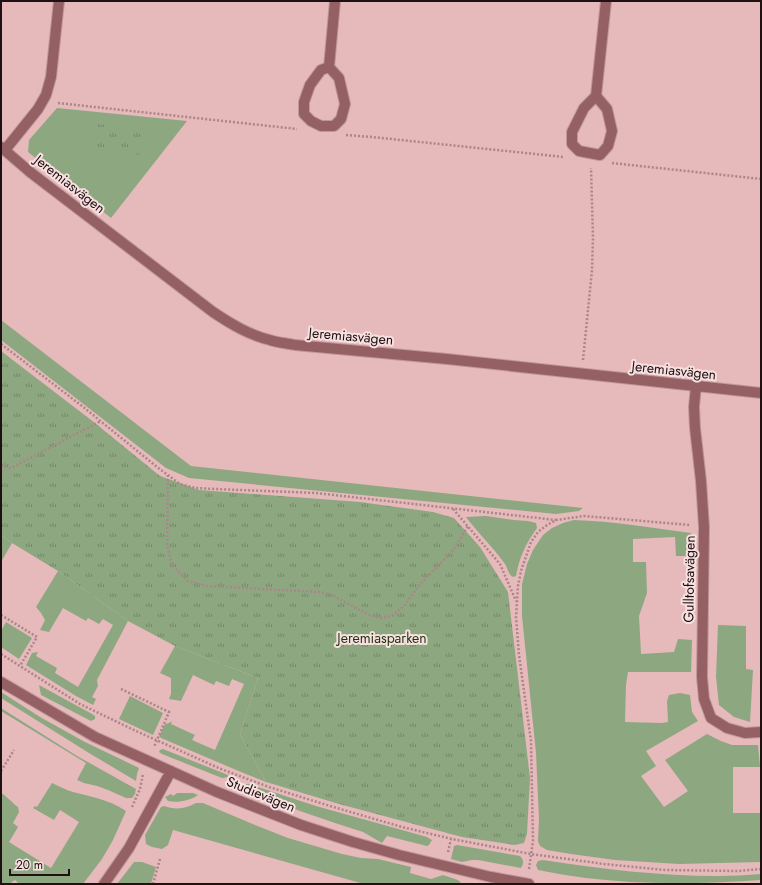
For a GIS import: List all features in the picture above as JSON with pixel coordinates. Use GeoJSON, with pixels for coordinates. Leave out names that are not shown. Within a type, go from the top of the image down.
{"type":"FeatureCollection","features":[{"type":"Feature","properties":{"kind":"street"},"geometry":{"type":"LineString","coordinates":[[3,149],[38,110],[46,95],[51,77],[59,1]]}},
{"type":"Feature","properties":{"kind":"street"},"geometry":{"type":"LineString","coordinates":[[329,67],[321,70],[310,85],[304,102],[304,114],[311,121],[321,126],[334,126],[342,119],[345,104],[339,78],[329,67],[336,1]]}},
{"type":"Feature","properties":{"kind":"street"},"geometry":{"type":"LineString","coordinates":[[596,96],[607,110],[612,131],[608,146],[600,155],[590,157],[579,151],[572,144],[572,132],[584,108],[596,96],[606,1]]}},
{"type":"Feature","properties":{"kind":"street","name":"Jeremiasvägen"},"geometry":{"type":"LineString","coordinates":[[3,149],[30,172],[213,312],[234,326],[250,334],[271,341],[761,394]]}},
{"type":"Feature","properties":{"kind":"street","name":"Gulltofsavägen"},"geometry":{"type":"LineString","coordinates":[[696,386],[694,408],[695,428],[704,527],[702,677],[704,699],[711,718],[727,728],[745,733],[761,732]]}},
{"type":"Feature","properties":{"kind":"street","name":"Studievägen"},"geometry":{"type":"LineString","coordinates":[[1,682],[95,737],[217,792],[301,825],[400,855],[491,877],[529,884]]}},
{"type":"Feature","properties":{"kind":"street"},"geometry":{"type":"LineString","coordinates":[[104,884],[129,848],[171,771]]}},
{"type":"Feature","properties":{"kind":"path"},"geometry":{"type":"LineString","coordinates":[[552,156],[567,158]]}},
{"type":"Feature","properties":{"kind":"path"},"geometry":{"type":"LineString","coordinates":[[582,374],[592,270],[593,237],[590,157],[761,179]]}},
{"type":"Feature","properties":{"kind":"path"},"geometry":{"type":"LineString","coordinates":[[1,344],[76,401],[157,467],[180,484],[195,488],[316,493],[556,520],[584,516],[704,527]]}},
{"type":"Feature","properties":{"kind":"path"},"geometry":{"type":"LineString","coordinates":[[1,466],[11,468],[101,421]]}},
{"type":"Feature","properties":{"kind":"path"},"geometry":{"type":"LineString","coordinates":[[168,474],[167,545],[172,565],[188,581],[207,586],[320,592],[334,596],[369,615],[380,618],[392,616],[405,605],[416,589],[455,548],[468,526]]}},
{"type":"Feature","properties":{"kind":"path"},"geometry":{"type":"LineString","coordinates":[[452,508],[500,564],[517,603]]}},
{"type":"Feature","properties":{"kind":"path"},"geometry":{"type":"LineString","coordinates":[[531,854],[533,842],[530,741],[519,655],[516,617],[518,586],[521,571],[531,542],[538,532],[556,520]]}},
{"type":"Feature","properties":{"kind":"path"},"geometry":{"type":"LineString","coordinates":[[1,615],[37,637],[20,666]]}},
{"type":"Feature","properties":{"kind":"path"},"geometry":{"type":"LineString","coordinates":[[1,654],[80,704],[157,741],[221,769],[269,787],[402,827],[451,839],[531,854],[604,864],[665,870],[738,871],[761,869]]}},
{"type":"Feature","properties":{"kind":"path"},"geometry":{"type":"LineString","coordinates":[[121,689],[169,712],[148,761]]}},
{"type":"Feature","properties":{"kind":"path"},"geometry":{"type":"LineString","coordinates":[[1,771],[14,750]]}},
{"type":"Feature","properties":{"kind":"path"},"geometry":{"type":"LineString","coordinates":[[153,884],[160,859]]}},
{"type":"Feature","properties":{"kind":"green space"},"geometry":{"type":"Polygon","coordinates":[[[57,108],[187,121],[111,218],[28,152],[29,140],[57,108]]]}},
{"type":"Feature","properties":{"kind":"green space"},"geometry":{"type":"Polygon","coordinates":[[[98,124],[144,129],[141,155],[95,150],[98,124]]]}},
{"type":"Feature","properties":{"kind":"green space"},"geometry":{"type":"Polygon","coordinates":[[[1,320],[191,466],[583,508],[579,511],[556,514],[189,478],[166,468],[1,340],[1,320]]]}},
{"type":"Feature","properties":{"kind":"green space","name":"Jeremiasparken"},"geometry":{"type":"Polygon","coordinates":[[[1,351],[95,423],[160,476],[199,490],[360,502],[433,512],[454,518],[480,547],[508,592],[530,778],[527,834],[524,843],[515,845],[462,837],[339,804],[266,782],[240,734],[258,678],[175,646],[128,621],[58,571],[1,535],[1,351]]]}},
{"type":"Feature","properties":{"kind":"green space"},"geometry":{"type":"Polygon","coordinates":[[[486,516],[536,523],[537,528],[524,551],[516,576],[513,577],[510,574],[505,564],[466,517],[486,516]]]}},
{"type":"Feature","properties":{"kind":"green space"},"geometry":{"type":"Polygon","coordinates":[[[574,520],[618,523],[691,533],[692,556],[676,556],[675,537],[633,539],[633,562],[646,562],[647,593],[639,616],[641,654],[674,652],[678,639],[692,640],[691,672],[628,672],[626,685],[625,722],[668,722],[667,701],[669,695],[680,693],[690,695],[692,712],[698,721],[646,751],[656,766],[641,776],[664,807],[688,791],[665,760],[707,734],[732,745],[758,745],[760,767],[733,767],[733,813],[761,813],[761,862],[679,864],[615,860],[547,850],[540,846],[538,841],[539,819],[536,753],[522,616],[522,584],[527,564],[533,550],[543,535],[552,528],[574,520]]]}},
{"type":"Feature","properties":{"kind":"green space"},"geometry":{"type":"Polygon","coordinates":[[[1,535],[12,543],[1,562],[1,535]]]}},
{"type":"Feature","properties":{"kind":"green space"},"geometry":{"type":"Polygon","coordinates":[[[58,571],[128,621],[97,680],[98,686],[92,697],[96,699],[93,705],[26,665],[32,653],[38,652],[36,656],[57,668],[55,673],[78,687],[113,625],[103,619],[99,624],[88,618],[86,621],[63,608],[49,632],[40,630],[45,620],[36,607],[58,571]]]}},
{"type":"Feature","properties":{"kind":"green space"},"geometry":{"type":"Polygon","coordinates":[[[6,622],[32,638],[19,659],[1,647],[1,631],[6,622]]]}},
{"type":"Feature","properties":{"kind":"green space"},"geometry":{"type":"Polygon","coordinates":[[[718,625],[746,626],[746,669],[753,670],[750,722],[734,717],[719,705],[716,677],[718,625]]]}},
{"type":"Feature","properties":{"kind":"green space"},"geometry":{"type":"Polygon","coordinates":[[[175,646],[258,678],[240,734],[266,782],[159,736],[165,724],[172,721],[171,724],[195,735],[192,740],[215,750],[244,684],[232,679],[229,686],[216,681],[214,685],[193,675],[181,701],[169,699],[171,694],[171,678],[160,673],[175,646]]]}},
{"type":"Feature","properties":{"kind":"green space"},"geometry":{"type":"Polygon","coordinates":[[[39,685],[92,714],[95,716],[95,719],[91,721],[41,695],[39,685]]]}},
{"type":"Feature","properties":{"kind":"green space"},"geometry":{"type":"Polygon","coordinates":[[[1,692],[40,717],[85,742],[139,768],[136,781],[1,698],[1,692]]]}},
{"type":"Feature","properties":{"kind":"green space"},"geometry":{"type":"Polygon","coordinates":[[[130,696],[163,713],[153,735],[119,719],[130,696]]]}},
{"type":"Feature","properties":{"kind":"green space"},"geometry":{"type":"Polygon","coordinates":[[[1,708],[77,756],[136,789],[135,794],[132,798],[126,798],[108,790],[77,780],[86,763],[1,711],[1,708]]]}},
{"type":"Feature","properties":{"kind":"green space"},"geometry":{"type":"Polygon","coordinates":[[[163,749],[228,775],[228,777],[222,778],[159,752],[163,749]]]}},
{"type":"Feature","properties":{"kind":"green space"},"geometry":{"type":"Polygon","coordinates":[[[52,783],[70,791],[107,801],[126,811],[113,840],[102,859],[83,884],[19,884],[15,880],[9,884],[3,884],[1,882],[1,793],[18,807],[19,812],[13,823],[18,827],[9,842],[51,868],[79,822],[60,810],[54,820],[33,808],[35,806],[37,807],[52,783]]]}},
{"type":"Feature","properties":{"kind":"green space"},"geometry":{"type":"Polygon","coordinates":[[[249,784],[316,806],[427,837],[432,840],[427,846],[387,836],[382,843],[363,832],[300,811],[238,785],[249,784]]]}},
{"type":"Feature","properties":{"kind":"green space"},"geometry":{"type":"Polygon","coordinates":[[[177,793],[193,793],[198,795],[191,799],[179,802],[168,801],[165,797],[171,794],[173,796],[177,793]]]}},
{"type":"Feature","properties":{"kind":"green space"},"geometry":{"type":"Polygon","coordinates":[[[196,803],[203,803],[288,838],[342,854],[361,858],[378,859],[411,867],[410,873],[431,879],[443,875],[458,880],[462,884],[364,884],[173,830],[168,845],[162,849],[146,844],[145,835],[161,807],[180,808],[188,807],[196,803]]]}},
{"type":"Feature","properties":{"kind":"green space"},"geometry":{"type":"Polygon","coordinates":[[[457,845],[520,856],[523,860],[523,865],[521,868],[478,860],[462,862],[451,859],[454,846],[457,845]]]}},
{"type":"Feature","properties":{"kind":"green space"},"geometry":{"type":"Polygon","coordinates":[[[543,860],[609,869],[674,875],[723,876],[761,874],[761,880],[674,883],[608,880],[538,870],[536,865],[538,861],[543,860]]]}},
{"type":"Feature","properties":{"kind":"green space"},"geometry":{"type":"Polygon","coordinates":[[[134,862],[142,862],[156,867],[151,884],[117,884],[134,862]]]}}]}
